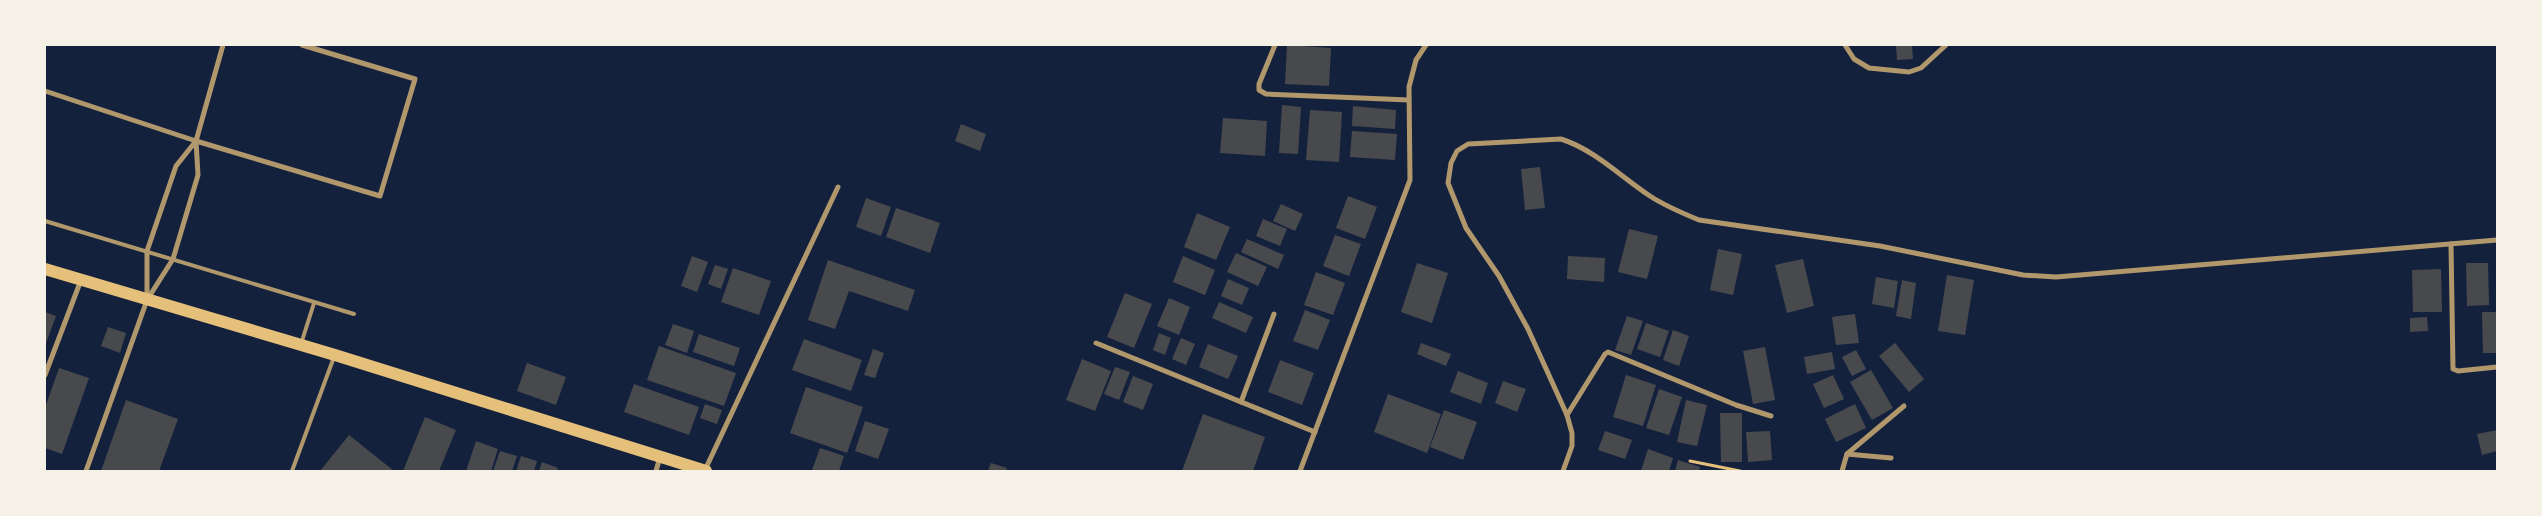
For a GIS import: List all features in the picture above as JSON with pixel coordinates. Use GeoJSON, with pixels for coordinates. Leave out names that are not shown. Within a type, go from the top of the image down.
{"type":"FeatureCollection","features":[{"type":"Feature","properties":{"kind":"main road"},"geometry":{"type":"LineString","coordinates":[[45,269],[335,355],[706,471]]}},
{"type":"Feature","properties":{"kind":"street"},"geometry":{"type":"LineString","coordinates":[[86,471],[147,300],[172,259],[198,175],[196,141],[222,45]]}},
{"type":"Feature","properties":{"kind":"street"},"geometry":{"type":"LineString","coordinates":[[45,91],[196,141],[380,196],[415,79],[302,45]]}},
{"type":"Feature","properties":{"kind":"street"},"geometry":{"type":"LineString","coordinates":[[1275,45],[1259,84],[1259,90],[1266,94],[1409,100]]}},
{"type":"Feature","properties":{"kind":"street"},"geometry":{"type":"LineString","coordinates":[[1300,471],[1410,180],[1408,87],[1416,60],[1426,45]]}},
{"type":"Feature","properties":{"kind":"street"},"geometry":{"type":"LineString","coordinates":[[1845,45],[1854,59],[1869,68],[1909,72],[1921,68],[1946,45]]}},
{"type":"Feature","properties":{"kind":"street"},"geometry":{"type":"LineString","coordinates":[[1564,471],[1572,446],[1572,432],[1567,415],[1528,329],[1499,276],[1466,228],[1448,183],[1451,163],[1457,151],[1468,144],[1561,140],[1582,149],[1664,204],[1699,220],[1880,246],[2024,275],[2056,277],[2497,240]]}},
{"type":"Feature","properties":{"kind":"street"},"geometry":{"type":"LineString","coordinates":[[147,300],[147,252],[176,166],[196,141]]}},
{"type":"Feature","properties":{"kind":"street"},"geometry":{"type":"LineString","coordinates":[[706,471],[838,187]]}},
{"type":"Feature","properties":{"kind":"street"},"geometry":{"type":"LineString","coordinates":[[2450,244],[2453,368],[2458,371],[2497,367]]}},
{"type":"Feature","properties":{"kind":"street"},"geometry":{"type":"LineString","coordinates":[[45,375],[81,280]]}},
{"type":"Feature","properties":{"kind":"street"},"geometry":{"type":"LineString","coordinates":[[1241,402],[1274,314]]}},
{"type":"Feature","properties":{"kind":"street"},"geometry":{"type":"LineString","coordinates":[[1096,343],[1315,432]]}},
{"type":"Feature","properties":{"kind":"street"},"geometry":{"type":"LineString","coordinates":[[1567,415],[1608,352],[1736,405],[1771,416]]}},
{"type":"Feature","properties":{"kind":"street"},"geometry":{"type":"LineString","coordinates":[[1842,471],[1847,454],[1904,406]]}},
{"type":"Feature","properties":{"kind":"street"},"geometry":{"type":"LineString","coordinates":[[1847,454],[1891,458]]}},
{"type":"Feature","properties":{"kind":"street"},"geometry":{"type":"LineString","coordinates":[[656,471],[660,457]]}},
{"type":"Feature","properties":{"kind":"lane"},"geometry":{"type":"LineString","coordinates":[[45,221],[354,314]]}},
{"type":"Feature","properties":{"kind":"lane"},"geometry":{"type":"LineString","coordinates":[[301,345],[314,303]]}},
{"type":"Feature","properties":{"kind":"lane"},"geometry":{"type":"LineString","coordinates":[[292,471],[335,355]]}},
{"type":"Feature","properties":{"kind":"path"},"geometry":{"type":"LineString","coordinates":[[1690,461],[1740,471]]}},
{"type":"Feature","properties":{"kind":"building"},"geometry":{"type":"Polygon","coordinates":[[[1287,45],[1331,48],[1329,86],[1285,84],[1287,45]]]}},
{"type":"Feature","properties":{"kind":"building"},"geometry":{"type":"Polygon","coordinates":[[[1896,45],[1912,45],[1913,59],[1897,60],[1896,45]]]}},
{"type":"Feature","properties":{"kind":"building"},"geometry":{"type":"Polygon","coordinates":[[[1282,105],[1301,107],[1298,154],[1279,153],[1282,105]]]}},
{"type":"Feature","properties":{"kind":"building"},"geometry":{"type":"Polygon","coordinates":[[[1353,106],[1396,110],[1395,129],[1352,126],[1353,106]]]}},
{"type":"Feature","properties":{"kind":"building"},"geometry":{"type":"Polygon","coordinates":[[[1310,110],[1342,112],[1339,162],[1306,160],[1310,110]]]}},
{"type":"Feature","properties":{"kind":"building"},"geometry":{"type":"Polygon","coordinates":[[[1223,118],[1267,121],[1265,156],[1220,153],[1223,118]]]}},
{"type":"Feature","properties":{"kind":"building"},"geometry":{"type":"Polygon","coordinates":[[[961,124],[986,134],[980,151],[955,141],[961,124]]]}},
{"type":"Feature","properties":{"kind":"building"},"geometry":{"type":"Polygon","coordinates":[[[1352,131],[1397,134],[1395,160],[1350,157],[1352,131]]]}},
{"type":"Feature","properties":{"kind":"building"},"geometry":{"type":"Polygon","coordinates":[[[1540,167],[1545,208],[1525,210],[1521,169],[1540,167]]]}},
{"type":"Feature","properties":{"kind":"building"},"geometry":{"type":"Polygon","coordinates":[[[1348,196],[1377,207],[1365,239],[1336,228],[1348,196]]]}},
{"type":"Feature","properties":{"kind":"building"},"geometry":{"type":"Polygon","coordinates":[[[866,198],[891,207],[881,236],[856,227],[866,198]]]}},
{"type":"Feature","properties":{"kind":"building"},"geometry":{"type":"Polygon","coordinates":[[[1281,204],[1303,214],[1295,231],[1273,221],[1281,204]]]}},
{"type":"Feature","properties":{"kind":"building"},"geometry":{"type":"Polygon","coordinates":[[[896,208],[940,223],[930,253],[886,237],[896,208]]]}},
{"type":"Feature","properties":{"kind":"building"},"geometry":{"type":"Polygon","coordinates":[[[1197,213],[1230,227],[1216,260],[1184,247],[1197,213]]]}},
{"type":"Feature","properties":{"kind":"building"},"geometry":{"type":"Polygon","coordinates":[[[1263,219],[1287,229],[1280,246],[1256,236],[1263,219]]]}},
{"type":"Feature","properties":{"kind":"building"},"geometry":{"type":"Polygon","coordinates":[[[1629,229],[1658,236],[1647,279],[1618,272],[1629,229]]]}},
{"type":"Feature","properties":{"kind":"building"},"geometry":{"type":"Polygon","coordinates":[[[1335,235],[1361,244],[1349,276],[1323,266],[1335,235]]]}},
{"type":"Feature","properties":{"kind":"building"},"geometry":{"type":"Polygon","coordinates":[[[1247,239],[1284,255],[1278,269],[1241,252],[1247,239]]]}},
{"type":"Feature","properties":{"kind":"building"},"geometry":{"type":"Polygon","coordinates":[[[1718,249],[1742,254],[1733,295],[1710,290],[1718,249]]]}},
{"type":"Feature","properties":{"kind":"building"},"geometry":{"type":"Polygon","coordinates":[[[1236,253],[1267,267],[1258,286],[1227,272],[1236,253]]]}},
{"type":"Feature","properties":{"kind":"building"},"geometry":{"type":"Polygon","coordinates":[[[692,256],[708,262],[697,292],[681,286],[692,256]]]}},
{"type":"Feature","properties":{"kind":"building"},"geometry":{"type":"Polygon","coordinates":[[[1183,256],[1215,270],[1205,295],[1173,282],[1183,256]]]}},
{"type":"Feature","properties":{"kind":"building"},"geometry":{"type":"Polygon","coordinates":[[[1568,256],[1605,258],[1604,282],[1567,279],[1568,256]]]}},
{"type":"Feature","properties":{"kind":"building"},"geometry":{"type":"Polygon","coordinates":[[[1803,259],[1814,306],[1787,313],[1775,265],[1803,259]]]}},
{"type":"Feature","properties":{"kind":"building"},"geometry":{"type":"Polygon","coordinates":[[[828,260],[915,290],[908,311],[849,291],[835,329],[808,320],[828,260]]]}},
{"type":"Feature","properties":{"kind":"building"},"geometry":{"type":"Polygon","coordinates":[[[1417,263],[1448,273],[1432,323],[1401,312],[1417,263]]]}},
{"type":"Feature","properties":{"kind":"building"},"geometry":{"type":"Polygon","coordinates":[[[2466,263],[2488,263],[2489,305],[2467,306],[2466,263]]]}},
{"type":"Feature","properties":{"kind":"building"},"geometry":{"type":"Polygon","coordinates":[[[715,265],[728,269],[721,289],[708,284],[715,265]]]}},
{"type":"Feature","properties":{"kind":"building"},"geometry":{"type":"Polygon","coordinates":[[[733,268],[771,281],[759,315],[721,302],[733,268]]]}},
{"type":"Feature","properties":{"kind":"building"},"geometry":{"type":"Polygon","coordinates":[[[2441,269],[2442,312],[2413,312],[2412,270],[2441,269]]]}},
{"type":"Feature","properties":{"kind":"building"},"geometry":{"type":"Polygon","coordinates":[[[1316,272],[1345,283],[1333,315],[1304,305],[1316,272]]]}},
{"type":"Feature","properties":{"kind":"building"},"geometry":{"type":"Polygon","coordinates":[[[1947,275],[1974,280],[1965,335],[1938,331],[1947,275]]]}},
{"type":"Feature","properties":{"kind":"building"},"geometry":{"type":"Polygon","coordinates":[[[1876,277],[1898,281],[1894,308],[1872,304],[1876,277]]]}},
{"type":"Feature","properties":{"kind":"building"},"geometry":{"type":"Polygon","coordinates":[[[1228,279],[1249,288],[1242,305],[1221,296],[1228,279]]]}},
{"type":"Feature","properties":{"kind":"building"},"geometry":{"type":"Polygon","coordinates":[[[1902,280],[1916,283],[1911,319],[1896,316],[1902,280]]]}},
{"type":"Feature","properties":{"kind":"building"},"geometry":{"type":"Polygon","coordinates":[[[1125,293],[1152,304],[1134,348],[1107,337],[1125,293]]]}},
{"type":"Feature","properties":{"kind":"building"},"geometry":{"type":"Polygon","coordinates":[[[1169,298],[1190,307],[1179,335],[1157,326],[1169,298]]]}},
{"type":"Feature","properties":{"kind":"building"},"geometry":{"type":"Polygon","coordinates":[[[1219,302],[1253,317],[1246,333],[1212,318],[1219,302]]]}},
{"type":"Feature","properties":{"kind":"building"},"geometry":{"type":"Polygon","coordinates":[[[1305,310],[1330,320],[1318,350],[1293,341],[1305,310]]]}},
{"type":"Feature","properties":{"kind":"building"},"geometry":{"type":"Polygon","coordinates":[[[45,312],[56,316],[45,346],[45,312]]]}},
{"type":"Feature","properties":{"kind":"building"},"geometry":{"type":"Polygon","coordinates":[[[2482,312],[2497,312],[2497,353],[2483,353],[2482,312]]]}},
{"type":"Feature","properties":{"kind":"building"},"geometry":{"type":"Polygon","coordinates":[[[1855,314],[1859,343],[1836,345],[1832,317],[1855,314]]]}},
{"type":"Feature","properties":{"kind":"building"},"geometry":{"type":"Polygon","coordinates":[[[1627,316],[1643,321],[1631,355],[1615,350],[1627,316]]]}},
{"type":"Feature","properties":{"kind":"building"},"geometry":{"type":"Polygon","coordinates":[[[2427,317],[2428,331],[2410,332],[2410,318],[2427,317]]]}},
{"type":"Feature","properties":{"kind":"building"},"geometry":{"type":"Polygon","coordinates":[[[1646,323],[1669,331],[1660,357],[1637,349],[1646,323]]]}},
{"type":"Feature","properties":{"kind":"building"},"geometry":{"type":"Polygon","coordinates":[[[673,324],[694,331],[687,353],[665,345],[673,324]]]}},
{"type":"Feature","properties":{"kind":"building"},"geometry":{"type":"Polygon","coordinates":[[[108,327],[126,333],[120,353],[101,346],[108,327]]]}},
{"type":"Feature","properties":{"kind":"building"},"geometry":{"type":"Polygon","coordinates":[[[1673,330],[1689,336],[1679,366],[1663,360],[1673,330]]]}},
{"type":"Feature","properties":{"kind":"building"},"geometry":{"type":"Polygon","coordinates":[[[1159,333],[1171,338],[1165,355],[1153,350],[1159,333]]]}},
{"type":"Feature","properties":{"kind":"building"},"geometry":{"type":"Polygon","coordinates":[[[699,334],[740,348],[734,366],[693,352],[699,334]]]}},
{"type":"Feature","properties":{"kind":"building"},"geometry":{"type":"Polygon","coordinates":[[[1181,338],[1195,344],[1186,365],[1172,359],[1181,338]]]}},
{"type":"Feature","properties":{"kind":"building"},"geometry":{"type":"Polygon","coordinates":[[[804,339],[862,360],[851,391],[792,370],[804,339]]]}},
{"type":"Feature","properties":{"kind":"building"},"geometry":{"type":"Polygon","coordinates":[[[1421,343],[1451,354],[1446,366],[1417,354],[1421,343]]]}},
{"type":"Feature","properties":{"kind":"building"},"geometry":{"type":"Polygon","coordinates":[[[1895,343],[1924,379],[1909,392],[1879,356],[1895,343]]]}},
{"type":"Feature","properties":{"kind":"building"},"geometry":{"type":"Polygon","coordinates":[[[1208,344],[1238,356],[1228,379],[1199,367],[1208,344]]]}},
{"type":"Feature","properties":{"kind":"building"},"geometry":{"type":"Polygon","coordinates":[[[659,346],[736,373],[724,406],[647,380],[659,346]]]}},
{"type":"Feature","properties":{"kind":"building"},"geometry":{"type":"Polygon","coordinates":[[[1765,347],[1775,400],[1753,404],[1743,351],[1765,347]]]}},
{"type":"Feature","properties":{"kind":"building"},"geometry":{"type":"Polygon","coordinates":[[[873,349],[884,353],[875,378],[864,375],[873,349]]]}},
{"type":"Feature","properties":{"kind":"building"},"geometry":{"type":"Polygon","coordinates":[[[1856,350],[1866,369],[1852,376],[1842,357],[1856,350]]]}},
{"type":"Feature","properties":{"kind":"building"},"geometry":{"type":"Polygon","coordinates":[[[1832,352],[1835,369],[1807,374],[1804,357],[1832,352]]]}},
{"type":"Feature","properties":{"kind":"building"},"geometry":{"type":"Polygon","coordinates":[[[1082,359],[1111,371],[1095,411],[1066,400],[1082,359]]]}},
{"type":"Feature","properties":{"kind":"building"},"geometry":{"type":"Polygon","coordinates":[[[1280,360],[1314,373],[1302,405],[1268,392],[1280,360]]]}},
{"type":"Feature","properties":{"kind":"building"},"geometry":{"type":"Polygon","coordinates":[[[527,363],[566,377],[556,405],[517,391],[527,363]]]}},
{"type":"Feature","properties":{"kind":"building"},"geometry":{"type":"Polygon","coordinates":[[[1115,367],[1130,372],[1119,400],[1104,394],[1115,367]]]}},
{"type":"Feature","properties":{"kind":"building"},"geometry":{"type":"Polygon","coordinates":[[[59,368],[89,378],[62,454],[45,448],[45,408],[59,368]]]}},
{"type":"Feature","properties":{"kind":"building"},"geometry":{"type":"Polygon","coordinates":[[[1871,370],[1893,408],[1872,420],[1850,382],[1871,370]]]}},
{"type":"Feature","properties":{"kind":"building"},"geometry":{"type":"Polygon","coordinates":[[[1458,371],[1488,383],[1481,404],[1450,392],[1458,371]]]}},
{"type":"Feature","properties":{"kind":"building"},"geometry":{"type":"Polygon","coordinates":[[[1626,375],[1656,385],[1643,426],[1613,417],[1626,375]]]}},
{"type":"Feature","properties":{"kind":"building"},"geometry":{"type":"Polygon","coordinates":[[[1833,375],[1844,399],[1824,408],[1813,384],[1833,375]]]}},
{"type":"Feature","properties":{"kind":"building"},"geometry":{"type":"Polygon","coordinates":[[[1133,376],[1153,384],[1143,410],[1123,402],[1133,376]]]}},
{"type":"Feature","properties":{"kind":"building"},"geometry":{"type":"Polygon","coordinates":[[[1503,381],[1526,389],[1517,412],[1495,403],[1503,381]]]}},
{"type":"Feature","properties":{"kind":"building"},"geometry":{"type":"Polygon","coordinates":[[[634,384],[699,407],[689,435],[624,412],[634,384]]]}},
{"type":"Feature","properties":{"kind":"building"},"geometry":{"type":"Polygon","coordinates":[[[806,387],[863,407],[847,453],[790,433],[806,387]]]}},
{"type":"Feature","properties":{"kind":"building"},"geometry":{"type":"Polygon","coordinates":[[[1659,389],[1682,397],[1669,435],[1646,428],[1659,389]]]}},
{"type":"Feature","properties":{"kind":"building"},"geometry":{"type":"Polygon","coordinates":[[[1388,394],[1441,414],[1427,453],[1374,432],[1388,394]]]}},
{"type":"Feature","properties":{"kind":"building"},"geometry":{"type":"Polygon","coordinates":[[[126,400],[178,419],[159,471],[101,471],[126,400]]]}},
{"type":"Feature","properties":{"kind":"building"},"geometry":{"type":"Polygon","coordinates":[[[1686,400],[1707,405],[1697,446],[1677,442],[1686,400]]]}},
{"type":"Feature","properties":{"kind":"building"},"geometry":{"type":"Polygon","coordinates":[[[705,404],[722,410],[717,424],[700,418],[705,404]]]}},
{"type":"Feature","properties":{"kind":"building"},"geometry":{"type":"Polygon","coordinates":[[[1855,404],[1866,428],[1836,442],[1825,419],[1855,404]]]}},
{"type":"Feature","properties":{"kind":"building"},"geometry":{"type":"Polygon","coordinates":[[[1444,410],[1477,422],[1463,460],[1430,447],[1444,410]]]}},
{"type":"Feature","properties":{"kind":"building"},"geometry":{"type":"Polygon","coordinates":[[[1720,413],[1742,413],[1742,462],[1721,462],[1720,413]]]}},
{"type":"Feature","properties":{"kind":"building"},"geometry":{"type":"Polygon","coordinates":[[[1203,414],[1265,437],[1253,471],[1182,471],[1203,414]]]}},
{"type":"Feature","properties":{"kind":"building"},"geometry":{"type":"Polygon","coordinates":[[[425,417],[456,430],[439,471],[403,471],[425,417]]]}},
{"type":"Feature","properties":{"kind":"building"},"geometry":{"type":"Polygon","coordinates":[[[865,421],[889,429],[878,459],[855,451],[865,421]]]}},
{"type":"Feature","properties":{"kind":"building"},"geometry":{"type":"Polygon","coordinates":[[[2497,430],[2497,451],[2482,455],[2477,434],[2497,430]]]}},
{"type":"Feature","properties":{"kind":"building"},"geometry":{"type":"Polygon","coordinates":[[[1605,431],[1632,440],[1625,459],[1598,450],[1605,431]]]}},
{"type":"Feature","properties":{"kind":"building"},"geometry":{"type":"Polygon","coordinates":[[[1770,431],[1772,460],[1748,462],[1746,432],[1770,431]]]}},
{"type":"Feature","properties":{"kind":"building"},"geometry":{"type":"Polygon","coordinates":[[[349,435],[394,471],[320,471],[349,435]]]}},
{"type":"Feature","properties":{"kind":"building"},"geometry":{"type":"Polygon","coordinates":[[[476,441],[498,449],[491,471],[466,471],[476,441]]]}},
{"type":"Feature","properties":{"kind":"building"},"geometry":{"type":"Polygon","coordinates":[[[820,448],[844,456],[839,471],[812,470],[820,448]]]}},
{"type":"Feature","properties":{"kind":"building"},"geometry":{"type":"Polygon","coordinates":[[[1648,449],[1673,458],[1669,471],[1641,471],[1648,449]]]}},
{"type":"Feature","properties":{"kind":"building"},"geometry":{"type":"Polygon","coordinates":[[[500,451],[517,456],[512,471],[493,471],[500,451]]]}},
{"type":"Feature","properties":{"kind":"building"},"geometry":{"type":"Polygon","coordinates":[[[521,456],[537,461],[534,471],[516,471],[521,456]]]}},
{"type":"Feature","properties":{"kind":"building"},"geometry":{"type":"Polygon","coordinates":[[[1678,460],[1700,467],[1699,471],[1675,471],[1678,460]]]}},
{"type":"Feature","properties":{"kind":"building"},"geometry":{"type":"Polygon","coordinates":[[[542,462],[558,468],[557,471],[539,471],[542,462]]]}},
{"type":"Feature","properties":{"kind":"building"},"geometry":{"type":"Polygon","coordinates":[[[991,463],[1007,468],[1006,471],[988,471],[991,463]]]}}]}
